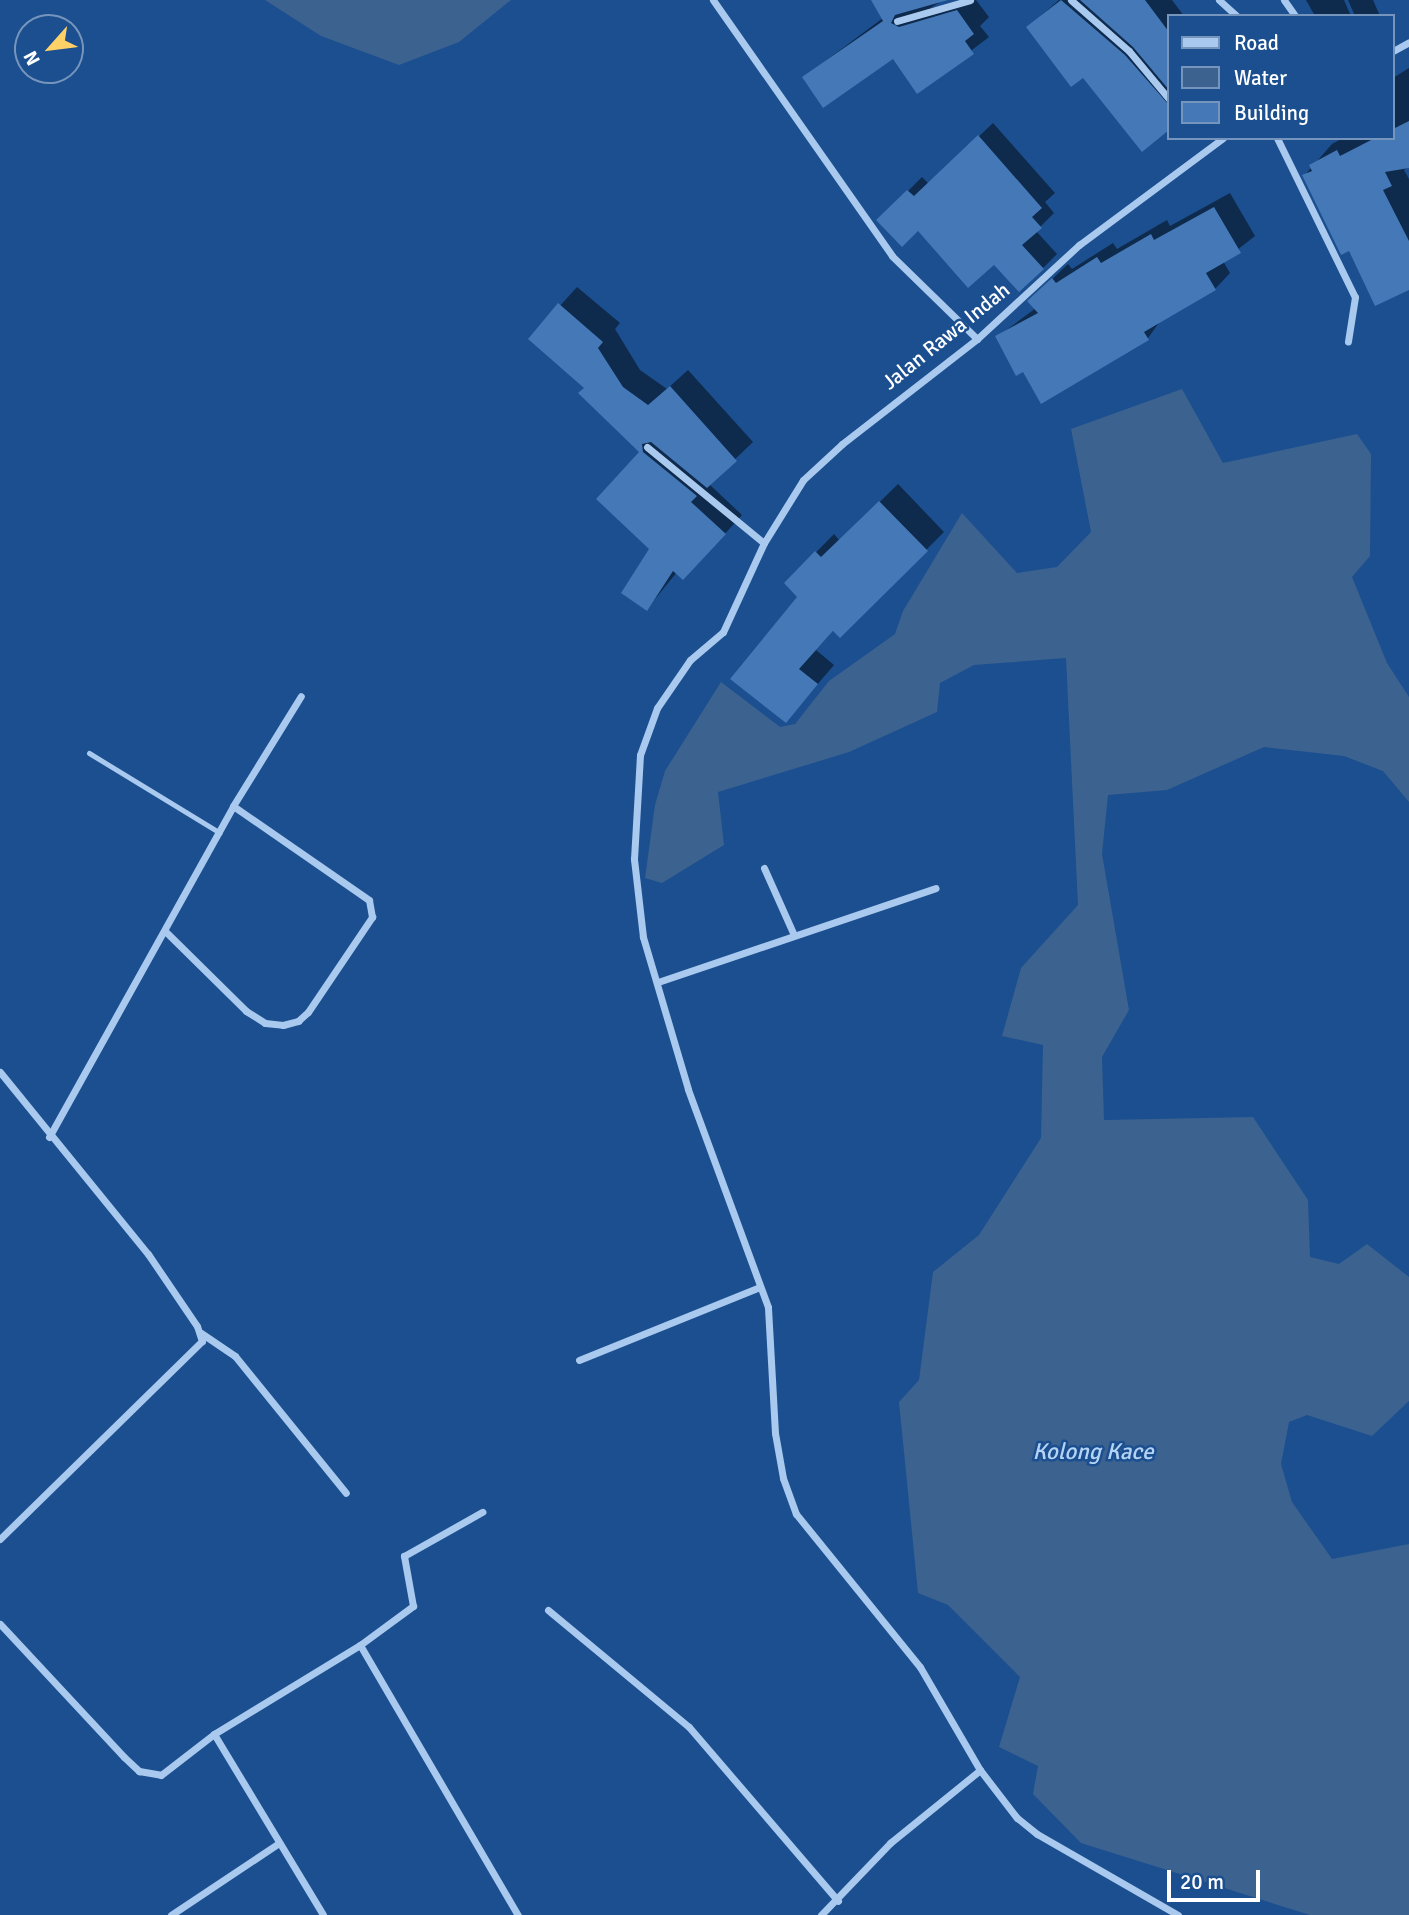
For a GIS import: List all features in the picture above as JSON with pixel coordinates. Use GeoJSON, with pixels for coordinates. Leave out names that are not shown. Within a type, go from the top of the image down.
{"type":"FeatureCollection","features":[{"type":"Feature","properties":{"kind":"street"},"geometry":{"type":"LineString","coordinates":[[713,0],[892,256],[977,338]]}},
{"type":"Feature","properties":{"kind":"street"},"geometry":{"type":"LineString","coordinates":[[897,21],[970,0]]}},
{"type":"Feature","properties":{"kind":"street"},"geometry":{"type":"LineString","coordinates":[[1071,0],[1129,51],[1168,98]]}},
{"type":"Feature","properties":{"kind":"street"},"geometry":{"type":"LineString","coordinates":[[1219,0],[1235,14]]}},
{"type":"Feature","properties":{"kind":"street","name":"Jalan Rawa Indah"},"geometry":{"type":"LineString","coordinates":[[1178,1915],[1037,1834],[1017,1818],[980,1770],[920,1667],[796,1514],[783,1478],[775,1433],[768,1307],[688,1089],[643,937],[638,902],[636,792],[640,755],[657,708],[690,660],[723,632],[765,543],[803,481],[842,444],[977,338],[1079,245],[1220,140]]}},
{"type":"Feature","properties":{"kind":"street"},"geometry":{"type":"LineString","coordinates":[[1277,140],[1355,297],[1348,341]]}},
{"type":"Feature","properties":{"kind":"street"},"geometry":{"type":"LineString","coordinates":[[647,447],[765,543]]}},
{"type":"Feature","properties":{"kind":"street"},"geometry":{"type":"LineString","coordinates":[[49,1137],[233,806],[301,696]]}},
{"type":"Feature","properties":{"kind":"street"},"geometry":{"type":"LineString","coordinates":[[165,931],[246,1011],[265,1023],[283,1025],[308,1012],[372,917],[369,900],[233,806]]}},
{"type":"Feature","properties":{"kind":"street"},"geometry":{"type":"LineString","coordinates":[[764,867],[794,935]]}},
{"type":"Feature","properties":{"kind":"street"},"geometry":{"type":"LineString","coordinates":[[658,982],[936,888]]}},
{"type":"Feature","properties":{"kind":"street"},"geometry":{"type":"LineString","coordinates":[[0,1072],[49,1137],[148,1254],[201,1333],[236,1356],[346,1493]]}},
{"type":"Feature","properties":{"kind":"street"},"geometry":{"type":"LineString","coordinates":[[579,1360],[760,1287]]}},
{"type":"Feature","properties":{"kind":"street"},"geometry":{"type":"LineString","coordinates":[[0,1539],[197,1351],[201,1333]]}},
{"type":"Feature","properties":{"kind":"street"},"geometry":{"type":"LineString","coordinates":[[0,1625],[139,1771],[161,1775],[214,1734],[360,1645],[412,1606],[404,1556],[482,1512]]}},
{"type":"Feature","properties":{"kind":"street"},"geometry":{"type":"LineString","coordinates":[[548,1610],[689,1727],[838,1901]]}},
{"type":"Feature","properties":{"kind":"street"},"geometry":{"type":"LineString","coordinates":[[360,1645],[518,1915]]}},
{"type":"Feature","properties":{"kind":"street"},"geometry":{"type":"LineString","coordinates":[[214,1734],[323,1915]]}},
{"type":"Feature","properties":{"kind":"street"},"geometry":{"type":"LineString","coordinates":[[821,1915],[838,1901],[890,1843],[980,1770]]}},
{"type":"Feature","properties":{"kind":"street"},"geometry":{"type":"LineString","coordinates":[[171,1915],[279,1843]]}},
{"type":"Feature","properties":{"kind":"lane"},"geometry":{"type":"LineString","coordinates":[[89,753],[220,833]]}},
{"type":"Feature","properties":{"kind":"water"},"geometry":{"type":"Polygon","coordinates":[[[265,0],[511,0],[459,42],[399,65],[321,36],[265,0]]]}},
{"type":"Feature","properties":{"kind":"water","name":"Kolong Kace"},"geometry":{"type":"Polygon","coordinates":[[[1182,389],[1223,463],[1357,434],[1371,454],[1370,556],[1352,577],[1387,663],[1409,697],[1409,802],[1383,771],[1344,756],[1264,747],[1167,790],[1108,795],[1102,854],[1129,1010],[1102,1057],[1104,1120],[1253,1117],[1308,1200],[1310,1257],[1339,1264],[1367,1244],[1409,1277],[1409,1401],[1372,1436],[1307,1415],[1289,1422],[1281,1464],[1292,1502],[1332,1559],[1409,1544],[1409,1915],[1310,1915],[1081,1843],[1033,1794],[1038,1766],[999,1747],[1020,1677],[948,1605],[918,1593],[899,1402],[919,1380],[933,1272],[979,1235],[1041,1138],[1043,1045],[1002,1036],[1021,968],[1078,905],[1066,658],[974,665],[940,683],[937,712],[849,752],[718,792],[724,845],[662,883],[645,878],[655,805],[665,771],[721,682],[780,727],[795,724],[829,681],[895,634],[903,611],[962,513],[1017,573],[1057,567],[1091,532],[1071,429],[1182,389]]]}},
{"type":"Feature","properties":{"kind":"building"},"geometry":{"type":"Polygon","coordinates":[[[871,0],[948,0],[895,15],[891,23],[899,27],[957,10],[974,34],[965,41],[974,54],[917,94],[893,59],[823,108],[802,77],[883,21],[871,0]]]}},
{"type":"Feature","properties":{"kind":"building"},"geometry":{"type":"Polygon","coordinates":[[[1061,0],[1125,55],[1168,104],[1168,131],[1142,152],[1083,78],[1071,87],[1026,27],[1061,0]]]}},
{"type":"Feature","properties":{"kind":"building"},"geometry":{"type":"Polygon","coordinates":[[[1080,0],[1145,0],[1168,31],[1168,89],[1133,47],[1080,0]]]}},
{"type":"Feature","properties":{"kind":"building"},"geometry":{"type":"Polygon","coordinates":[[[1409,121],[1409,168],[1385,172],[1392,186],[1383,190],[1409,241],[1409,290],[1375,306],[1349,251],[1341,255],[1302,175],[1312,171],[1309,165],[1337,150],[1340,156],[1371,140],[1395,140],[1395,128],[1409,121]]]}},
{"type":"Feature","properties":{"kind":"building"},"geometry":{"type":"Polygon","coordinates":[[[978,135],[1042,208],[1032,217],[1042,228],[1022,245],[1044,269],[1019,292],[994,265],[968,288],[918,231],[902,247],[876,220],[907,190],[914,196],[978,135]]]}},
{"type":"Feature","properties":{"kind":"building"},"geometry":{"type":"Polygon","coordinates":[[[1214,207],[1241,253],[1206,273],[1216,290],[1144,332],[1149,340],[1041,404],[1023,372],[1016,376],[995,336],[1038,313],[1027,301],[1052,278],[1056,283],[1097,257],[1101,263],[1151,234],[1154,240],[1214,207]]]}},
{"type":"Feature","properties":{"kind":"building"},"geometry":{"type":"Polygon","coordinates":[[[558,303],[603,342],[598,348],[623,387],[648,405],[670,386],[737,461],[707,488],[651,442],[642,444],[643,452],[697,496],[691,502],[726,534],[683,580],[673,571],[647,611],[621,593],[649,549],[596,499],[639,452],[578,393],[584,388],[528,339],[558,303]]]}},
{"type":"Feature","properties":{"kind":"building"},"geometry":{"type":"Polygon","coordinates":[[[879,501],[928,551],[840,638],[833,631],[799,669],[818,684],[786,723],[730,679],[797,597],[784,583],[815,551],[821,557],[879,501]]]}}]}
